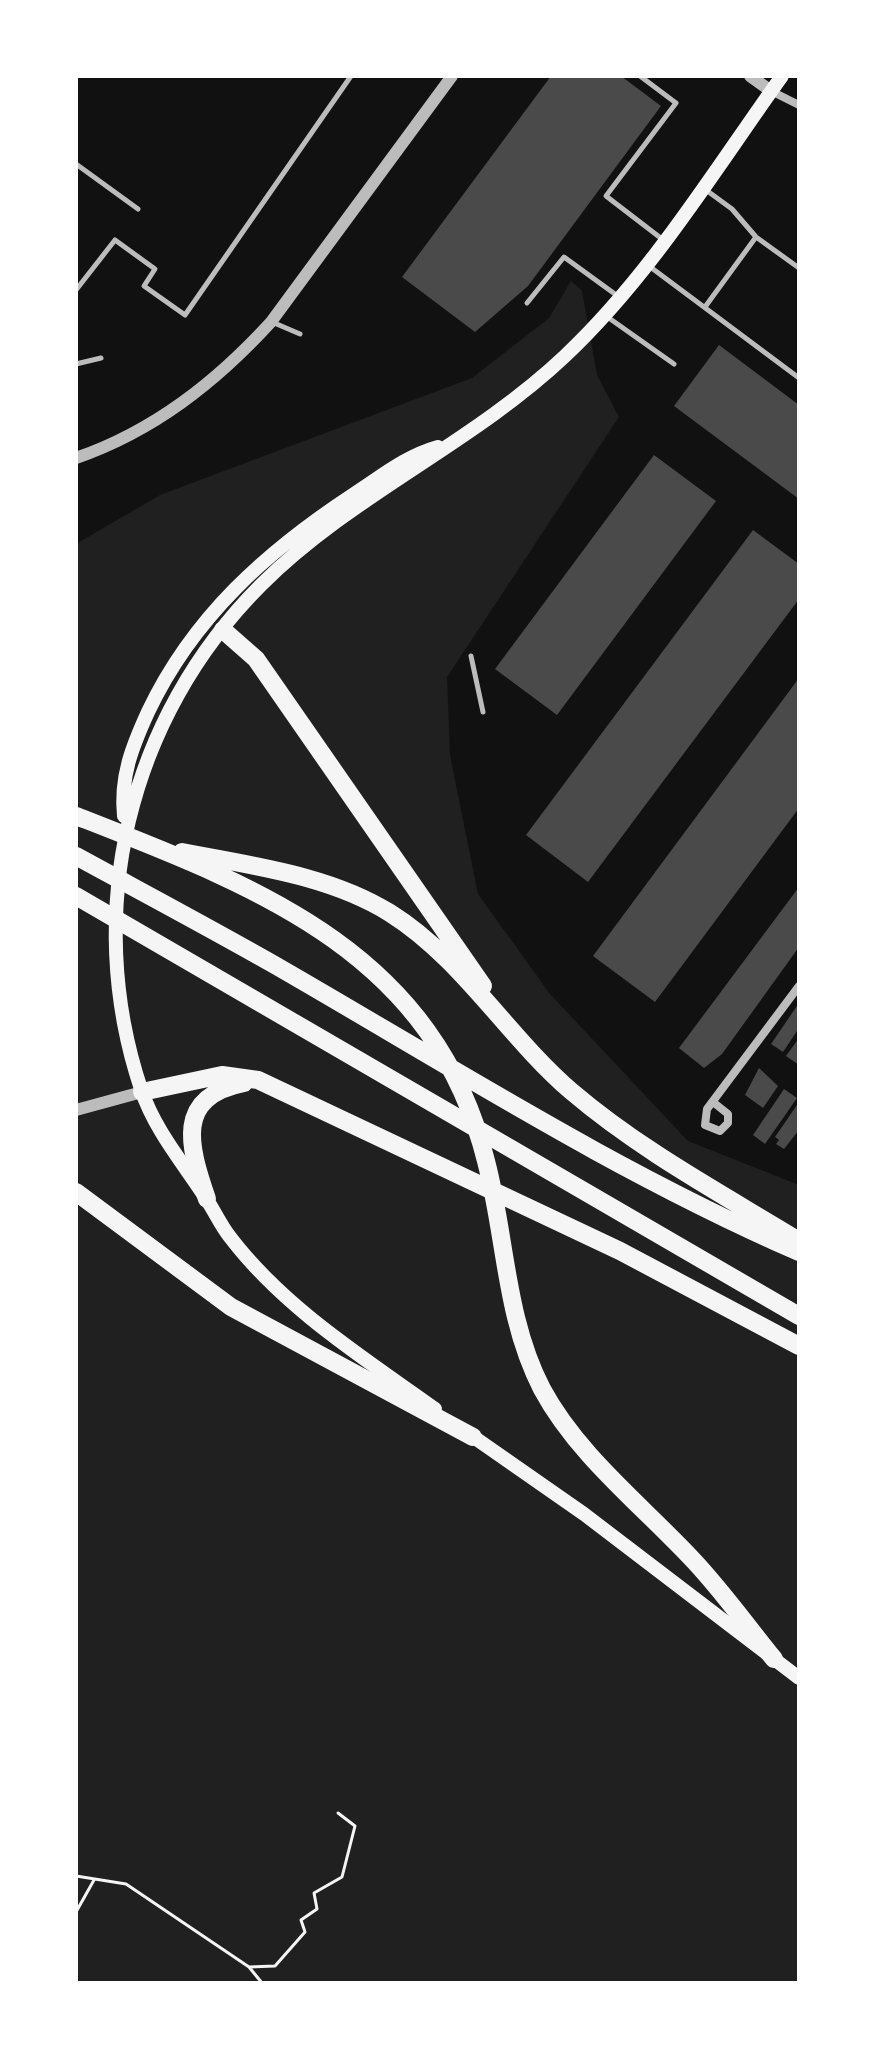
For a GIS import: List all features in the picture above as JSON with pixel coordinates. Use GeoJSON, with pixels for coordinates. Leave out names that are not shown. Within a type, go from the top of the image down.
{"type":"FeatureCollection","features":[{"type":"Feature","properties":{"kind":"highway"},"geometry":{"type":"LineString","coordinates":[[223,630],[256,659],[517,1034]]}},
{"type":"Feature","properties":{"kind":"highway"},"geometry":{"type":"LineString","coordinates":[[76,816],[152,845],[307,920],[371,966],[426,1027],[450,1063],[472,1113],[487,1161],[509,1288],[527,1356],[543,1391],[567,1427],[695,1562],[774,1659]]}},
{"type":"Feature","properties":{"kind":"highway"},"geometry":{"type":"LineString","coordinates":[[152,845],[313,880],[368,901],[418,934],[571,1091],[626,1134],[799,1241]]}},
{"type":"Feature","properties":{"kind":"highway"},"geometry":{"type":"LineString","coordinates":[[76,856],[270,963],[626,1170],[799,1252]]}},
{"type":"Feature","properties":{"kind":"highway"},"geometry":{"type":"LineString","coordinates":[[76,896],[799,1316]]}},
{"type":"Feature","properties":{"kind":"highway"},"geometry":{"type":"LineString","coordinates":[[142,1092],[222,1075],[258,1080],[591,1237],[799,1346]]}},
{"type":"Feature","properties":{"kind":"highway"},"geometry":{"type":"LineString","coordinates":[[207,1199],[193,1138],[196,1111],[206,1096],[215,1091],[258,1080]]}},
{"type":"Feature","properties":{"kind":"highway"},"geometry":{"type":"LineString","coordinates":[[76,1192],[231,1307],[473,1437]]}},
{"type":"Feature","properties":{"kind":"main road"},"geometry":{"type":"LineString","coordinates":[[782,76],[605,315],[541,378],[289,559],[259,587],[223,630],[170,709],[132,800],[116,887],[121,1007],[142,1092],[168,1145],[230,1237],[298,1307],[473,1437],[584,1514],[799,1678]]}},
{"type":"Feature","properties":{"kind":"main road"},"geometry":{"type":"LineString","coordinates":[[125,829],[121,787],[133,745],[162,683],[222,598],[249,572],[339,504],[412,455],[450,444]]}},
{"type":"Feature","properties":{"kind":"street"},"geometry":{"type":"LineString","coordinates":[[76,458],[149,425],[189,398],[238,358],[271,322],[452,76]]}},
{"type":"Feature","properties":{"kind":"street"},"geometry":{"type":"LineString","coordinates":[[750,76],[799,105]]}},
{"type":"Feature","properties":{"kind":"street"},"geometry":{"type":"LineString","coordinates":[[713,1102],[799,986]]}},
{"type":"Feature","properties":{"kind":"street"},"geometry":{"type":"LineString","coordinates":[[76,1110],[142,1092]]}},
{"type":"Feature","properties":{"kind":"lane"},"geometry":{"type":"LineString","coordinates":[[76,290],[115,240],[155,269],[144,286],[185,315],[351,76]]}},
{"type":"Feature","properties":{"kind":"lane"},"geometry":{"type":"LineString","coordinates":[[640,76],[676,103],[606,196],[663,240]]}},
{"type":"Feature","properties":{"kind":"lane"},"geometry":{"type":"LineString","coordinates":[[76,164],[138,209]]}},
{"type":"Feature","properties":{"kind":"lane"},"geometry":{"type":"LineString","coordinates":[[702,187],[732,209],[756,237],[799,268]]}},
{"type":"Feature","properties":{"kind":"lane"},"geometry":{"type":"LineString","coordinates":[[705,307],[756,237]]}},
{"type":"Feature","properties":{"kind":"lane"},"geometry":{"type":"LineString","coordinates":[[527,303],[564,257],[620,297]]}},
{"type":"Feature","properties":{"kind":"lane"},"geometry":{"type":"LineString","coordinates":[[646,263],[799,378]]}},
{"type":"Feature","properties":{"kind":"lane"},"geometry":{"type":"LineString","coordinates":[[605,315],[674,364]]}},
{"type":"Feature","properties":{"kind":"lane"},"geometry":{"type":"LineString","coordinates":[[271,322],[300,334]]}},
{"type":"Feature","properties":{"kind":"lane"},"geometry":{"type":"LineString","coordinates":[[76,364],[101,358]]}},
{"type":"Feature","properties":{"kind":"lane"},"geometry":{"type":"LineString","coordinates":[[471,656],[483,712]]}},
{"type":"Feature","properties":{"kind":"path"},"geometry":{"type":"LineString","coordinates":[[249,1967],[275,1966],[305,1932],[301,1920],[317,1909],[314,1893],[342,1877],[355,1826],[338,1813]]}},
{"type":"Feature","properties":{"kind":"path"},"geometry":{"type":"LineString","coordinates":[[76,1876],[126,1884],[249,1967],[262,1983]]}},
{"type":"Feature","properties":{"kind":"path"},"geometry":{"type":"LineString","coordinates":[[76,1912],[94,1879]]}},
{"type":"Feature","properties":{"kind":"shaded area"},"geometry":{"type":"Polygon","coordinates":[[[571,281],[582,291],[597,375],[619,417],[447,677],[450,755],[478,894],[550,994],[688,1141],[799,1185],[799,1983],[76,1983],[76,544],[160,495],[472,378],[549,318],[571,281]]]}},
{"type":"Feature","properties":{"kind":"building"},"geometry":{"type":"Polygon","coordinates":[[[551,76],[621,76],[661,106],[528,286],[475,332],[402,277],[551,76]]]}},
{"type":"Feature","properties":{"kind":"building"},"geometry":{"type":"Polygon","coordinates":[[[719,345],[799,405],[799,499],[674,406],[719,345]]]}},
{"type":"Feature","properties":{"kind":"building"},"geometry":{"type":"Polygon","coordinates":[[[654,455],[716,501],[557,715],[495,669],[654,455]]]}},
{"type":"Feature","properties":{"kind":"building"},"geometry":{"type":"Polygon","coordinates":[[[753,530],[799,564],[799,599],[588,882],[526,835],[753,530]]]}},
{"type":"Feature","properties":{"kind":"building"},"geometry":{"type":"Polygon","coordinates":[[[799,678],[799,808],[655,1002],[593,956],[799,678]]]}},
{"type":"Feature","properties":{"kind":"building"},"geometry":{"type":"Polygon","coordinates":[[[799,887],[799,947],[722,1054],[704,1068],[679,1048],[799,887]]]}},
{"type":"Feature","properties":{"kind":"building"},"geometry":{"type":"Polygon","coordinates":[[[799,1003],[799,1028],[783,1052],[771,1044],[799,1003]]]}},
{"type":"Feature","properties":{"kind":"building"},"geometry":{"type":"Polygon","coordinates":[[[799,1038],[799,1065],[786,1056],[799,1038]]]}},
{"type":"Feature","properties":{"kind":"building"},"geometry":{"type":"Polygon","coordinates":[[[759,1068],[778,1086],[763,1108],[745,1095],[759,1068]]]}},
{"type":"Feature","properties":{"kind":"building"},"geometry":{"type":"Polygon","coordinates":[[[784,1089],[797,1098],[765,1144],[753,1135],[784,1089]]]}},
{"type":"Feature","properties":{"kind":"building"},"geometry":{"type":"Polygon","coordinates":[[[799,1102],[799,1130],[784,1149],[776,1144],[779,1140],[775,1137],[799,1102]]]}}]}
